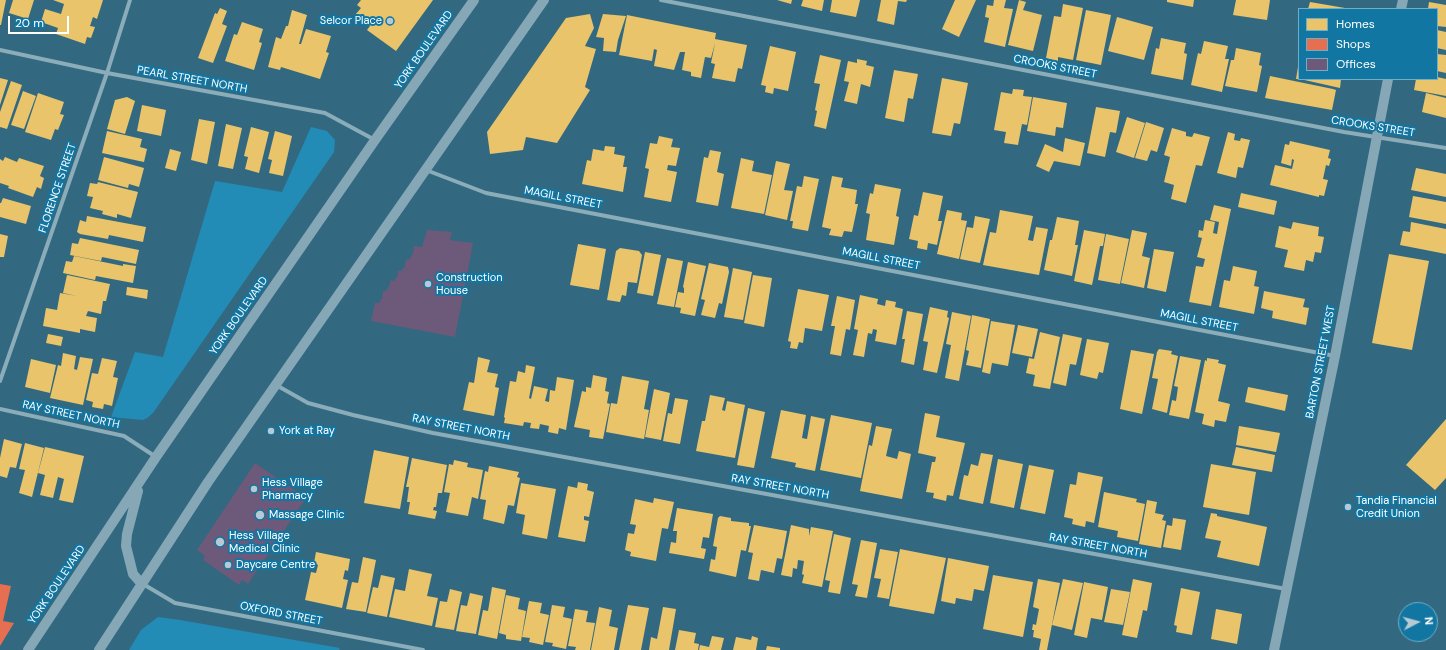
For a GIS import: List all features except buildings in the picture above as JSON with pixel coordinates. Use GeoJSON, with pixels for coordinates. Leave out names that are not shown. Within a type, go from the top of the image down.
{"type":"FeatureCollection","features":[{"type":"Feature","properties":{"kind":"main road","name":"YORK BOULEVARD"},"geometry":{"type":"LineString","coordinates":[[28,650],[140,484],[156,457],[375,140],[474,0]]}},
{"type":"Feature","properties":{"kind":"main road"},"geometry":{"type":"LineString","coordinates":[[99,650],[141,583],[208,482],[544,0]]}},
{"type":"Feature","properties":{"kind":"main road","name":"BARTON STREET WEST"},"geometry":{"type":"LineString","coordinates":[[1274,650],[1335,356],[1388,80]]}},
{"type":"Feature","properties":{"kind":"main road"},"geometry":{"type":"LineString","coordinates":[[140,484],[127,534],[126,546],[133,574],[141,583]]}},
{"type":"Feature","properties":{"kind":"street","name":"FLORENCE STREET"},"geometry":{"type":"LineString","coordinates":[[0,381],[107,73],[130,0]]}},
{"type":"Feature","properties":{"kind":"street","name":"CROOKS STREET"},"geometry":{"type":"LineString","coordinates":[[661,0],[1344,132],[1446,148]]}},
{"type":"Feature","properties":{"kind":"street","name":"PEARL STREET NORTH"},"geometry":{"type":"LineString","coordinates":[[0,50],[107,73],[325,113],[375,140]]}},
{"type":"Feature","properties":{"kind":"street","name":"MAGILL STREET"},"geometry":{"type":"LineString","coordinates":[[426,170],[486,193],[1335,356]]}},
{"type":"Feature","properties":{"kind":"street","name":"RAY STREET NORTH"},"geometry":{"type":"LineString","coordinates":[[276,385],[308,403],[433,433],[1286,589]]}},
{"type":"Feature","properties":{"kind":"street","name":"RAY STREET NORTH"},"geometry":{"type":"LineString","coordinates":[[0,409],[124,436],[156,457]]}},
{"type":"Feature","properties":{"kind":"street","name":"OXFORD STREET"},"geometry":{"type":"LineString","coordinates":[[141,583],[175,603],[423,650]]}},
{"type":"Feature","properties":{"kind":"shaded area"},"geometry":{"type":"Polygon","coordinates":[[[311,127],[327,131],[335,140],[334,152],[153,413],[143,420],[111,417],[135,352],[163,357],[215,181],[282,192],[311,127]]]}},
{"type":"Feature","properties":{"kind":"shaded area"},"geometry":{"type":"Polygon","coordinates":[[[158,617],[340,648],[339,650],[129,650],[141,630],[158,617]]]}},
{"type":"Feature","properties":{"kind":"place","name":"Selcor Place"},"geometry":{"type":"Point","coordinates":[390,21]}},
{"type":"Feature","properties":{"kind":"place","name":"Construction House"},"geometry":{"type":"Point","coordinates":[428,284]}},
{"type":"Feature","properties":{"kind":"place","name":"York at Ray"},"geometry":{"type":"Point","coordinates":[271,431]}},
{"type":"Feature","properties":{"kind":"place","name":"Hess Village Pharmacy"},"geometry":{"type":"Point","coordinates":[254,489]}},
{"type":"Feature","properties":{"kind":"place","name":"Tandia Financial Credit Union"},"geometry":{"type":"Point","coordinates":[1348,507]}},
{"type":"Feature","properties":{"kind":"place","name":"Massage Clinic"},"geometry":{"type":"Point","coordinates":[260,515]}},
{"type":"Feature","properties":{"kind":"place","name":"Hess Village Medical Clinic"},"geometry":{"type":"Point","coordinates":[220,542]}},
{"type":"Feature","properties":{"kind":"place","name":"Daycare Centre"},"geometry":{"type":"Point","coordinates":[228,565]}}]}
